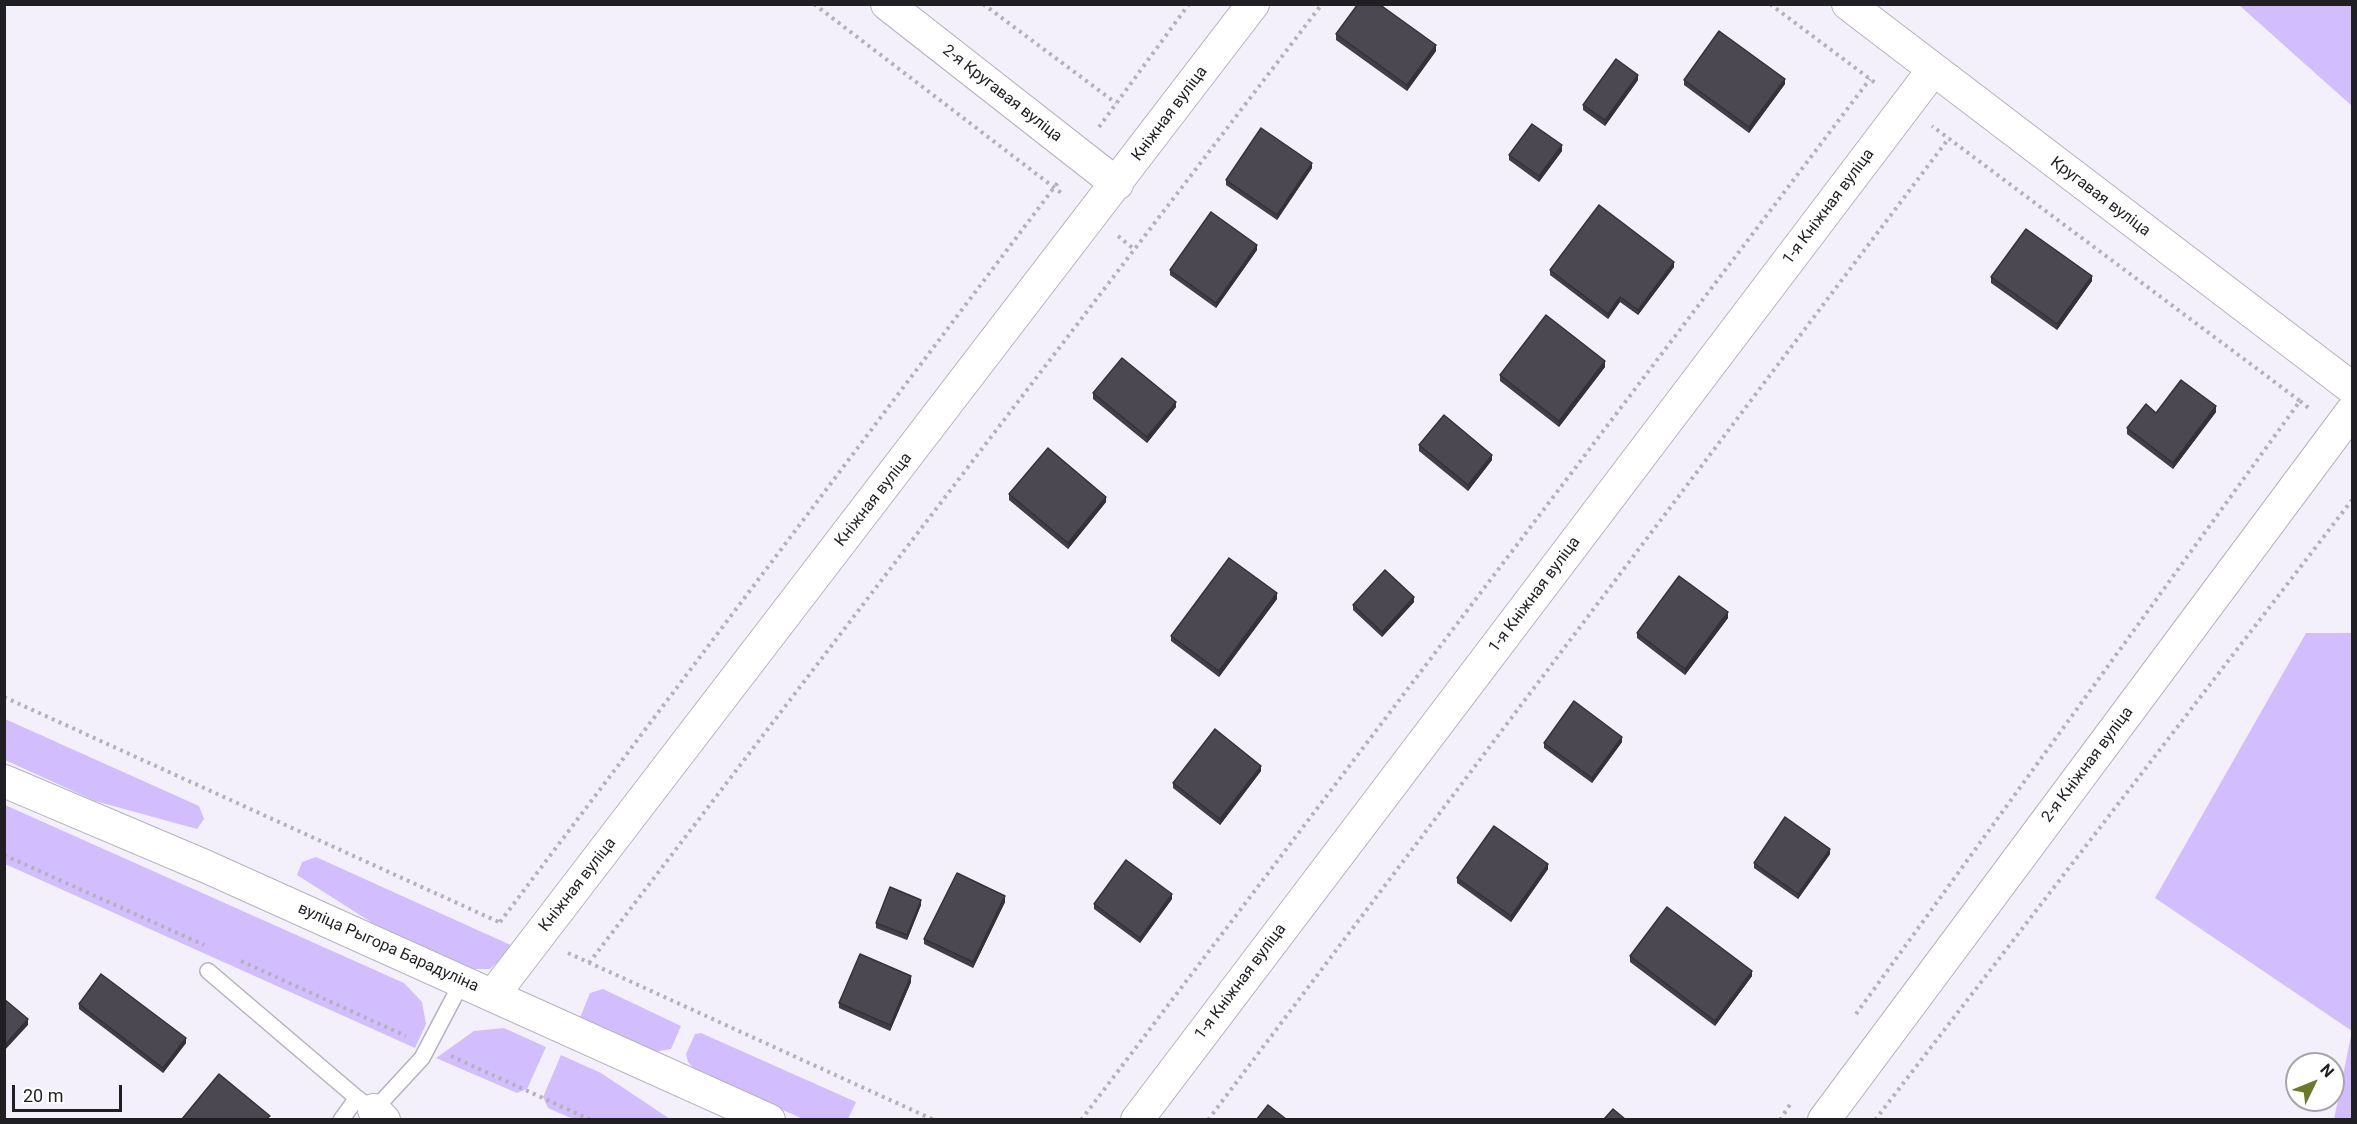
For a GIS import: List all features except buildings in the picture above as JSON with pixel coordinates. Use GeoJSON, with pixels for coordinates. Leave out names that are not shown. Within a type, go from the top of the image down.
{"type":"FeatureCollection","features":[{"type":"Feature","properties":{"kind":"street","name":"2-я Кругавая вуліца"},"geometry":{"type":"LineString","coordinates":[[887,4],[1117,184]]}},
{"type":"Feature","properties":{"kind":"street","name":"Кніжная вуліца"},"geometry":{"type":"LineString","coordinates":[[494,994],[1253,4]]}},
{"type":"Feature","properties":{"kind":"street","name":"Кругавая вуліца"},"geometry":{"type":"LineString","coordinates":[[1848,4],[2352,388]]}},
{"type":"Feature","properties":{"kind":"street","name":"1-я Кніжная вуліца"},"geometry":{"type":"LineString","coordinates":[[1137,1119],[1933,70]]}},
{"type":"Feature","properties":{"kind":"street","name":"2-я Кніжная вуліца"},"geometry":{"type":"LineString","coordinates":[[1824,1119],[2352,411]]}},
{"type":"Feature","properties":{"kind":"street","name":"вуліца Рыгора Барадуліна"},"geometry":{"type":"LineString","coordinates":[[4,781],[207,867],[769,1119]]}},
{"type":"Feature","properties":{"kind":"lane"},"geometry":{"type":"LineString","coordinates":[[208,970],[371,1109]]}},
{"type":"Feature","properties":{"kind":"lane"},"geometry":{"type":"LineString","coordinates":[[341,1119],[371,1109],[422,1058],[462,982]]}},
{"type":"Feature","properties":{"kind":"path"},"geometry":{"type":"LineString","coordinates":[[500,922],[1055,187],[814,4]]}},
{"type":"Feature","properties":{"kind":"path"},"geometry":{"type":"LineString","coordinates":[[983,4],[1116,103],[1189,4]]}},
{"type":"Feature","properties":{"kind":"path"},"geometry":{"type":"LineString","coordinates":[[589,963],[1322,4]]}},
{"type":"Feature","properties":{"kind":"path"},"geometry":{"type":"LineString","coordinates":[[1770,4],[2300,401],[1850,1022]]}},
{"type":"Feature","properties":{"kind":"path"},"geometry":{"type":"LineString","coordinates":[[1081,1119],[1870,79]]}},
{"type":"Feature","properties":{"kind":"path"},"geometry":{"type":"LineString","coordinates":[[1208,1119],[1948,138]]}},
{"type":"Feature","properties":{"kind":"path"},"geometry":{"type":"LineString","coordinates":[[1875,1119],[2352,500]]}},
{"type":"Feature","properties":{"kind":"path"},"geometry":{"type":"LineString","coordinates":[[4,697],[934,1119]]}},
{"type":"Feature","properties":{"kind":"path"},"geometry":{"type":"LineString","coordinates":[[4,855],[211,948]]}},
{"type":"Feature","properties":{"kind":"path"},"geometry":{"type":"LineString","coordinates":[[232,958],[591,1119]]}},
{"type":"Feature","properties":{"kind":"path"},"geometry":{"type":"LineString","coordinates":[[1780,1119],[1794,1100]]}},
{"type":"Feature","properties":{"kind":"shaded area"},"geometry":{"type":"Polygon","coordinates":[[[2239,5],[2352,5],[2352,106],[2239,5]]]}},
{"type":"Feature","properties":{"kind":"shaded area"},"geometry":{"type":"Polygon","coordinates":[[[2306,633],[2352,633],[2352,1031],[2155,898],[2306,633]]]}},
{"type":"Feature","properties":{"kind":"shaded area"},"geometry":{"type":"Polygon","coordinates":[[[5,719],[199,806],[204,819],[197,829],[95,801],[5,760],[5,719]]]}},
{"type":"Feature","properties":{"kind":"shaded area"},"geometry":{"type":"Polygon","coordinates":[[[5,805],[404,983],[422,1002],[426,1024],[415,1048],[5,864],[5,805]]]}},
{"type":"Feature","properties":{"kind":"shaded area"},"geometry":{"type":"Polygon","coordinates":[[[316,857],[515,947],[490,969],[469,969],[393,936],[297,875],[302,862],[316,857]]]}},
{"type":"Feature","properties":{"kind":"shaded area"},"geometry":{"type":"Polygon","coordinates":[[[603,989],[681,1026],[671,1049],[654,1052],[580,1018],[590,993],[603,989]]]}},
{"type":"Feature","properties":{"kind":"shaded area"},"geometry":{"type":"Polygon","coordinates":[[[504,1028],[546,1047],[527,1089],[517,1093],[436,1058],[474,1031],[504,1028]]]}},
{"type":"Feature","properties":{"kind":"shaded area"},"geometry":{"type":"Polygon","coordinates":[[[2352,1031],[2352,1119],[2334,1119],[2335,1112],[2345,1112],[2345,1065],[2352,1031]]]}},
{"type":"Feature","properties":{"kind":"shaded area"},"geometry":{"type":"Polygon","coordinates":[[[701,1033],[856,1102],[848,1119],[803,1119],[696,1071],[688,1062],[686,1054],[695,1034],[701,1033]]]}},
{"type":"Feature","properties":{"kind":"shaded area"},"geometry":{"type":"Polygon","coordinates":[[[561,1055],[601,1073],[670,1119],[573,1119],[548,1108],[543,1097],[561,1055]]]}}]}
